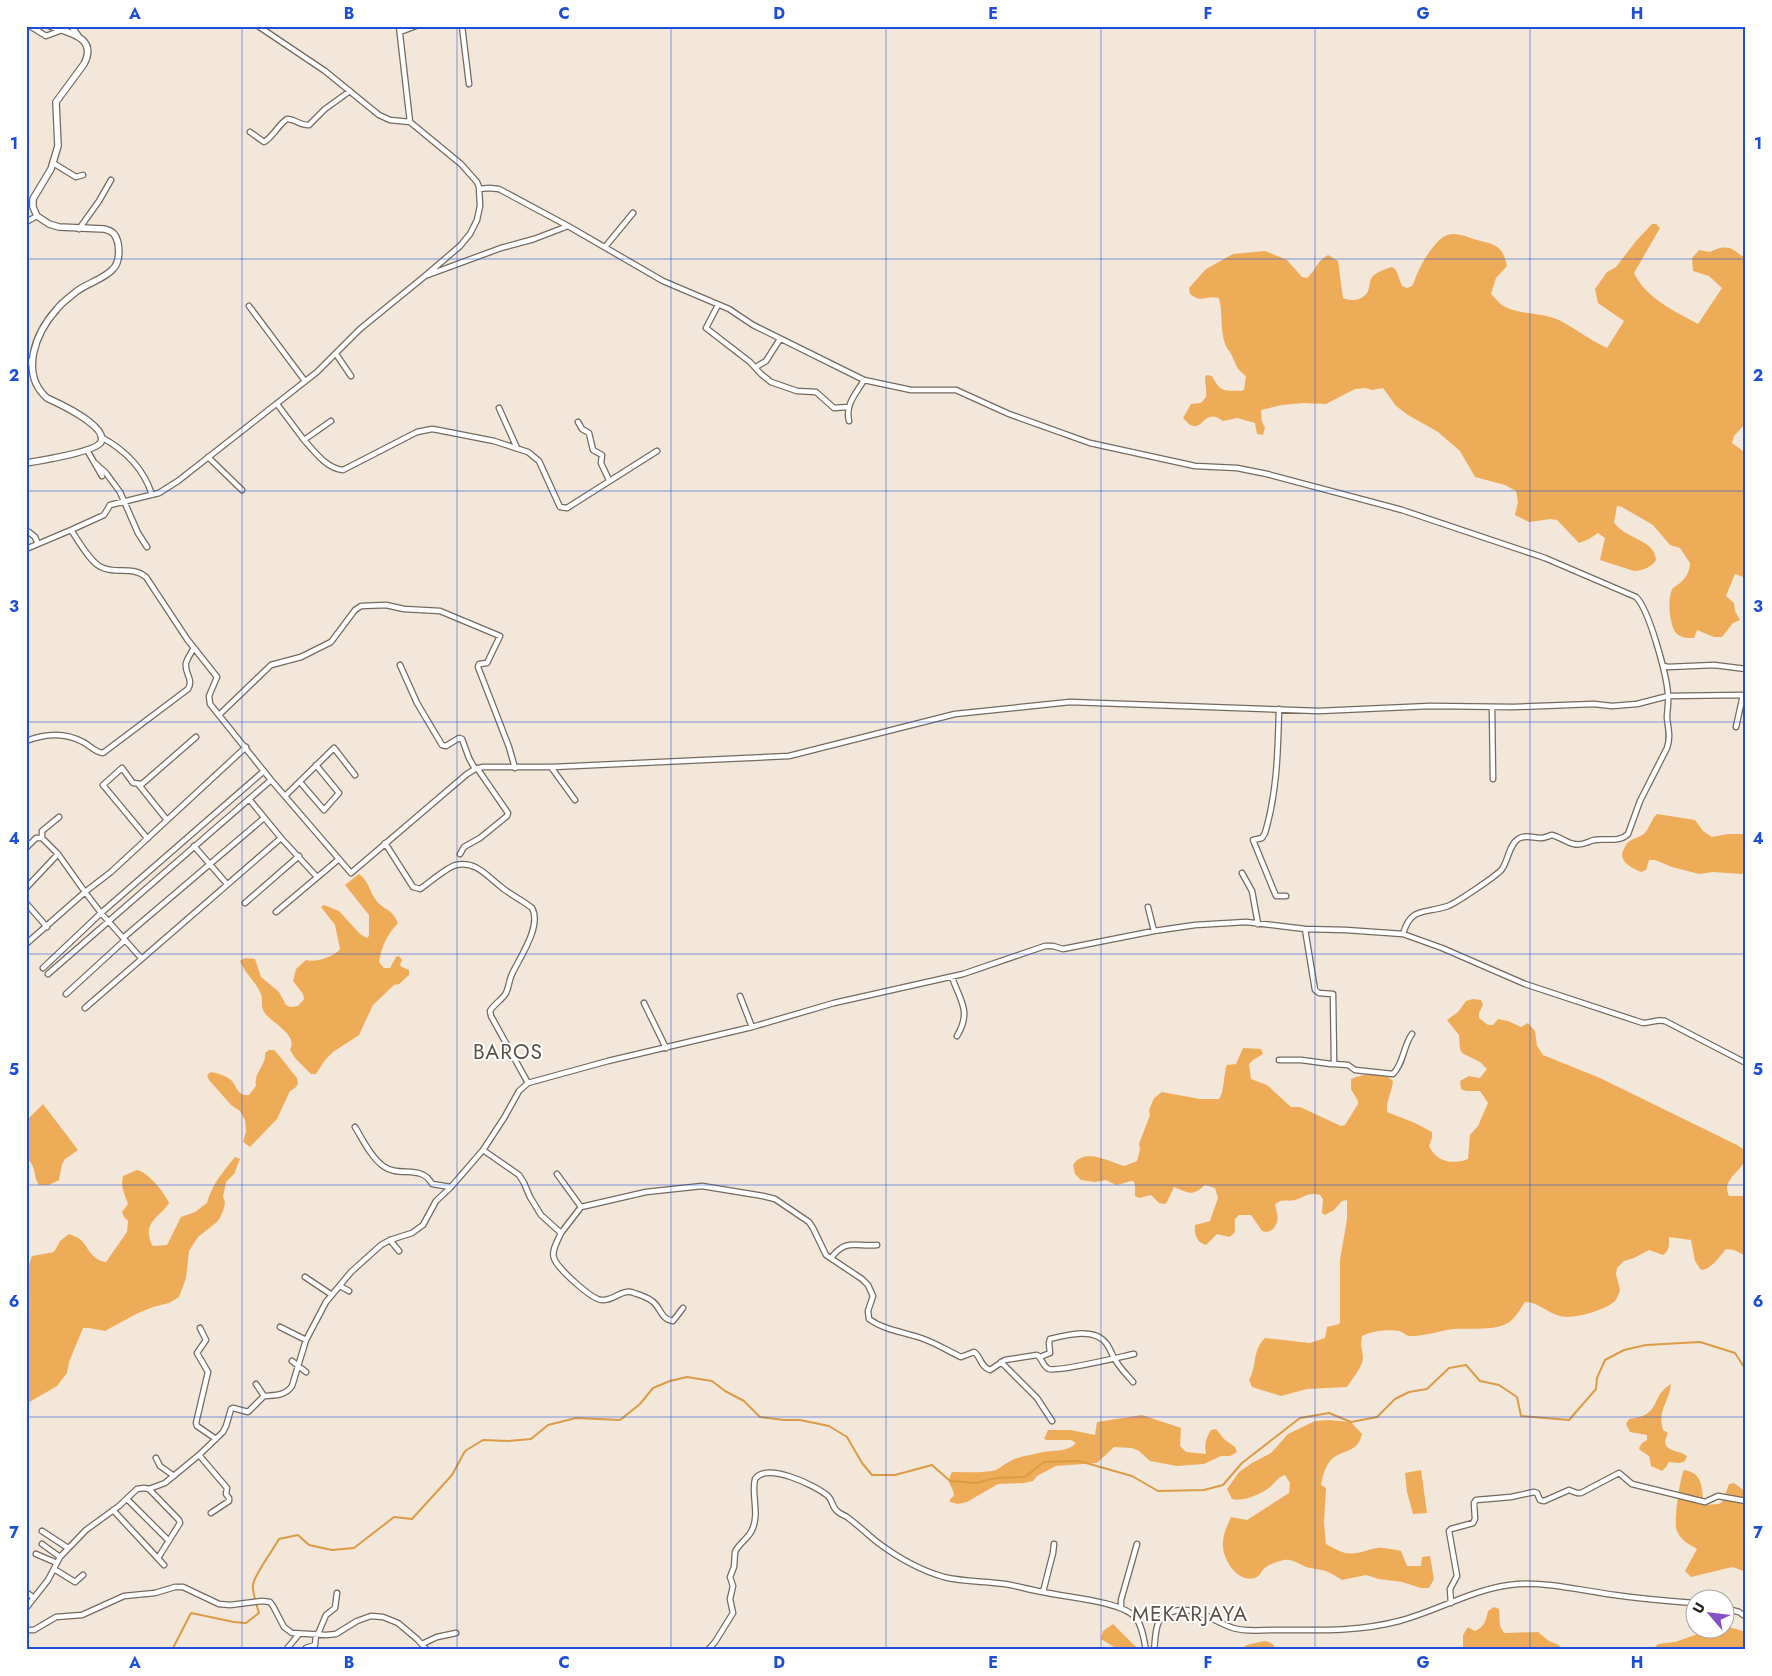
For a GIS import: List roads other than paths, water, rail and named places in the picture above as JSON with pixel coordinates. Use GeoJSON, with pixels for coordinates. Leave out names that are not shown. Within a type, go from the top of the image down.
{"type":"FeatureCollection","features":[{"type":"Feature","properties":{"kind":"street"},"geometry":{"type":"LineString","coordinates":[[30,26],[46,36],[62,30]]}},
{"type":"Feature","properties":{"kind":"street"},"geometry":{"type":"LineString","coordinates":[[50,26],[79,36]]}},
{"type":"Feature","properties":{"kind":"street"},"geometry":{"type":"LineString","coordinates":[[26,463],[87,450],[101,443],[101,437],[97,428],[90,422],[47,398],[41,392],[34,380],[32,370],[34,349],[57,308],[79,290],[112,271],[120,256],[115,234],[110,230],[58,227],[49,224],[37,216],[33,207],[34,199],[53,163],[58,146],[56,102],[87,58],[86,45],[71,26]]}},
{"type":"Feature","properties":{"kind":"street"},"geometry":{"type":"LineString","coordinates":[[26,548],[104,515],[110,505],[159,493],[172,485],[305,381],[336,354],[360,329],[460,246],[478,220],[480,206],[477,182],[461,164],[410,122],[390,120],[378,116],[324,71],[258,26]]}},
{"type":"Feature","properties":{"kind":"street"},"geometry":{"type":"LineString","coordinates":[[410,122],[399,29],[416,26]]}},
{"type":"Feature","properties":{"kind":"street"},"geometry":{"type":"LineString","coordinates":[[462,26],[469,84]]}},
{"type":"Feature","properties":{"kind":"street"},"geometry":{"type":"LineString","coordinates":[[250,132],[264,142],[287,119],[309,125],[325,109],[350,91]]}},
{"type":"Feature","properties":{"kind":"street"},"geometry":{"type":"LineString","coordinates":[[53,163],[76,177],[83,175]]}},
{"type":"Feature","properties":{"kind":"street"},"geometry":{"type":"LineString","coordinates":[[79,229],[111,180]]}},
{"type":"Feature","properties":{"kind":"street"},"geometry":{"type":"LineString","coordinates":[[479,189],[498,189],[570,227],[663,281],[718,305],[780,339],[864,380],[911,390],[956,390],[1009,414],[1090,443],[1195,466],[1237,468],[1267,474],[1402,510],[1545,558],[1636,597],[1645,609],[1664,666],[1668,696],[1669,742],[1652,774],[1636,811],[1630,832],[1626,837],[1616,840],[1594,840],[1580,845],[1552,835],[1544,838],[1528,836],[1516,840],[1506,864],[1498,874],[1451,905],[1413,915],[1406,923],[1403,934]]}},
{"type":"Feature","properties":{"kind":"street"},"geometry":{"type":"LineString","coordinates":[[605,247],[633,213]]}},
{"type":"Feature","properties":{"kind":"street"},"geometry":{"type":"LineString","coordinates":[[26,222],[37,216]]}},
{"type":"Feature","properties":{"kind":"street"},"geometry":{"type":"LineString","coordinates":[[425,276],[501,248],[570,227]]}},
{"type":"Feature","properties":{"kind":"street"},"geometry":{"type":"LineString","coordinates":[[718,305],[706,328],[756,367],[761,374],[772,382],[798,391],[816,392],[834,408],[848,407]]}},
{"type":"Feature","properties":{"kind":"street"},"geometry":{"type":"LineString","coordinates":[[249,306],[305,381]]}},
{"type":"Feature","properties":{"kind":"street"},"geometry":{"type":"LineString","coordinates":[[756,367],[766,361],[780,339]]}},
{"type":"Feature","properties":{"kind":"street"},"geometry":{"type":"LineString","coordinates":[[336,354],[351,376]]}},
{"type":"Feature","properties":{"kind":"street"},"geometry":{"type":"LineString","coordinates":[[26,365],[32,360]]}},
{"type":"Feature","properties":{"kind":"street"},"geometry":{"type":"LineString","coordinates":[[849,420],[848,407],[864,380]]}},
{"type":"Feature","properties":{"kind":"street"},"geometry":{"type":"LineString","coordinates":[[277,404],[304,440],[328,465],[335,469],[343,470],[417,432],[432,429],[518,448],[539,461],[562,508],[567,508],[657,451]]}},
{"type":"Feature","properties":{"kind":"street"},"geometry":{"type":"LineString","coordinates":[[499,408],[518,448]]}},
{"type":"Feature","properties":{"kind":"street"},"geometry":{"type":"LineString","coordinates":[[304,440],[331,421]]}},
{"type":"Feature","properties":{"kind":"street"},"geometry":{"type":"LineString","coordinates":[[578,422],[582,429],[589,433],[593,450],[601,454],[601,462],[609,480]]}},
{"type":"Feature","properties":{"kind":"street"},"geometry":{"type":"LineString","coordinates":[[101,437],[121,450],[140,470],[150,487],[152,495]]}},
{"type":"Feature","properties":{"kind":"street"},"geometry":{"type":"LineString","coordinates":[[87,450],[102,476]]}},
{"type":"Feature","properties":{"kind":"street"},"geometry":{"type":"LineString","coordinates":[[208,457],[242,490]]}},
{"type":"Feature","properties":{"kind":"street"},"geometry":{"type":"LineString","coordinates":[[95,463],[106,473],[120,492],[138,533],[147,547]]}},
{"type":"Feature","properties":{"kind":"street"},"geometry":{"type":"LineString","coordinates":[[71,530],[95,563],[101,568],[140,572],[146,577],[194,648],[217,677],[209,696],[210,704],[271,780],[351,873],[476,769],[483,767],[551,767],[790,756],[954,714],[1016,706],[1089,702],[1319,711],[1430,706],[1514,707],[1594,704],[1612,706],[1637,704],[1668,696],[1744,695],[1736,727]]}},
{"type":"Feature","properties":{"kind":"street"},"geometry":{"type":"LineString","coordinates":[[26,532],[32,534],[38,544]]}},
{"type":"Feature","properties":{"kind":"street"},"geometry":{"type":"LineString","coordinates":[[219,715],[271,665],[301,657],[331,642],[358,608],[368,605],[386,605],[404,609],[434,609],[500,636],[487,663],[479,664],[478,667],[509,747],[515,768]]}},
{"type":"Feature","properties":{"kind":"street"},"geometry":{"type":"LineString","coordinates":[[26,741],[43,735],[65,736],[74,738],[97,752],[103,753],[188,689],[191,680],[186,664],[194,648]]}},
{"type":"Feature","properties":{"kind":"street"},"geometry":{"type":"LineString","coordinates":[[400,665],[417,703],[442,745],[446,746],[459,738],[462,739],[469,758],[508,813],[507,816],[480,838],[464,847],[460,854]]}},
{"type":"Feature","properties":{"kind":"street"},"geometry":{"type":"LineString","coordinates":[[1664,666],[1714,665],[1746,669]]}},
{"type":"Feature","properties":{"kind":"street"},"geometry":{"type":"LineString","coordinates":[[1492,706],[1493,779]]}},
{"type":"Feature","properties":{"kind":"street"},"geometry":{"type":"LineString","coordinates":[[1279,709],[1276,778],[1273,800],[1265,833],[1262,838],[1253,840],[1270,879],[1273,892],[1276,896],[1286,896]]}},
{"type":"Feature","properties":{"kind":"street"},"geometry":{"type":"LineString","coordinates":[[139,785],[196,737]]}},
{"type":"Feature","properties":{"kind":"street"},"geometry":{"type":"LineString","coordinates":[[26,944],[85,892],[111,872],[246,747]]}},
{"type":"Feature","properties":{"kind":"street"},"geometry":{"type":"LineString","coordinates":[[285,796],[334,748],[355,775]]}},
{"type":"Feature","properties":{"kind":"street"},"geometry":{"type":"LineString","coordinates":[[300,782],[324,810],[339,793],[316,765]]}},
{"type":"Feature","properties":{"kind":"street"},"geometry":{"type":"LineString","coordinates":[[551,767],[575,800]]}},
{"type":"Feature","properties":{"kind":"street"},"geometry":{"type":"LineString","coordinates":[[147,838],[103,785],[122,768],[133,783],[139,785],[167,820]]}},
{"type":"Feature","properties":{"kind":"street"},"geometry":{"type":"LineString","coordinates":[[43,968],[101,913],[264,771]]}},
{"type":"Feature","properties":{"kind":"street"},"geometry":{"type":"LineString","coordinates":[[48,974],[271,780]]}},
{"type":"Feature","properties":{"kind":"street"},"geometry":{"type":"LineString","coordinates":[[249,799],[294,853],[299,856],[317,877]]}},
{"type":"Feature","properties":{"kind":"street"},"geometry":{"type":"LineString","coordinates":[[59,817],[42,831],[42,838],[58,854],[101,913],[141,958]]}},
{"type":"Feature","properties":{"kind":"street"},"geometry":{"type":"LineString","coordinates":[[66,994],[124,939],[264,818]]}},
{"type":"Feature","properties":{"kind":"street"},"geometry":{"type":"LineString","coordinates":[[26,848],[36,838],[42,838]]}},
{"type":"Feature","properties":{"kind":"street"},"geometry":{"type":"LineString","coordinates":[[85,1008],[281,838]]}},
{"type":"Feature","properties":{"kind":"street"},"geometry":{"type":"LineString","coordinates":[[385,843],[416,889],[420,889],[454,865],[477,867],[501,887],[532,908],[535,913],[532,934],[511,977],[505,994],[490,1011],[528,1083]]}},
{"type":"Feature","properties":{"kind":"street"},"geometry":{"type":"LineString","coordinates":[[194,846],[227,884]]}},
{"type":"Feature","properties":{"kind":"street"},"geometry":{"type":"LineString","coordinates":[[26,888],[58,854]]}},
{"type":"Feature","properties":{"kind":"street"},"geometry":{"type":"LineString","coordinates":[[245,903],[299,856]]}},
{"type":"Feature","properties":{"kind":"street"},"geometry":{"type":"LineString","coordinates":[[276,912],[338,859]]}},
{"type":"Feature","properties":{"kind":"street"},"geometry":{"type":"LineString","coordinates":[[1242,873],[1252,892],[1258,924]]}},
{"type":"Feature","properties":{"kind":"street"},"geometry":{"type":"LineString","coordinates":[[26,903],[47,927]]}},
{"type":"Feature","properties":{"kind":"street"},"geometry":{"type":"LineString","coordinates":[[1148,907],[1154,931]]}},
{"type":"Feature","properties":{"kind":"street"},"geometry":{"type":"LineString","coordinates":[[149,1490],[165,1483],[199,1456],[226,1426],[231,1409],[234,1408],[248,1412],[264,1396],[285,1394],[292,1386],[306,1340],[322,1309],[332,1295],[359,1264],[390,1240],[412,1233],[423,1225],[436,1201],[451,1187],[482,1150],[504,1118],[519,1091],[528,1083],[608,1061],[752,1027],[834,1003],[952,977],[1045,946],[1063,949],[1072,948],[1154,931],[1195,925],[1246,922],[1305,929],[1403,934],[1564,998],[1643,1023],[1659,1020],[1665,1021],[1746,1063]]}},
{"type":"Feature","properties":{"kind":"street"},"geometry":{"type":"LineString","coordinates":[[1305,929],[1315,990],[1319,993],[1333,994],[1335,1022],[1334,1064]]}},
{"type":"Feature","properties":{"kind":"street"},"geometry":{"type":"LineString","coordinates":[[952,977],[965,1012],[965,1019],[957,1036]]}},
{"type":"Feature","properties":{"kind":"street"},"geometry":{"type":"LineString","coordinates":[[740,996],[752,1027]]}},
{"type":"Feature","properties":{"kind":"street"},"geometry":{"type":"LineString","coordinates":[[644,1003],[666,1048]]}},
{"type":"Feature","properties":{"kind":"street"},"geometry":{"type":"LineString","coordinates":[[1279,1060],[1301,1060],[1350,1065],[1355,1070],[1393,1074],[1397,1070],[1408,1039],[1412,1034]]}},
{"type":"Feature","properties":{"kind":"street"},"geometry":{"type":"LineString","coordinates":[[354,1128],[382,1166],[391,1170],[421,1173],[430,1179],[432,1184],[451,1187]]}},
{"type":"Feature","properties":{"kind":"street"},"geometry":{"type":"LineString","coordinates":[[482,1150],[519,1175],[541,1214],[561,1233]]}},
{"type":"Feature","properties":{"kind":"street"},"geometry":{"type":"LineString","coordinates":[[557,1174],[581,1207]]}},
{"type":"Feature","properties":{"kind":"street"},"geometry":{"type":"LineString","coordinates":[[683,1308],[673,1322],[667,1320],[651,1300],[633,1292],[624,1292],[604,1300],[595,1298],[563,1272],[554,1260],[553,1253],[561,1233],[581,1207],[646,1192],[693,1187],[724,1189],[775,1199],[809,1222],[823,1252],[868,1285],[873,1296],[868,1311],[869,1320],[946,1348],[961,1357],[976,1352],[984,1366],[988,1369],[1005,1360],[1037,1355],[1040,1357],[1050,1353],[1048,1343],[1050,1339],[1086,1334],[1104,1341],[1114,1358],[1133,1382]]}},
{"type":"Feature","properties":{"kind":"street"},"geometry":{"type":"LineString","coordinates":[[390,1240],[399,1251]]}},
{"type":"Feature","properties":{"kind":"street"},"geometry":{"type":"LineString","coordinates":[[831,1258],[837,1250],[846,1245],[876,1245]]}},
{"type":"Feature","properties":{"kind":"street"},"geometry":{"type":"LineString","coordinates":[[305,1277],[332,1295]]}},
{"type":"Feature","properties":{"kind":"street"},"geometry":{"type":"LineString","coordinates":[[340,1286],[349,1291]]}},
{"type":"Feature","properties":{"kind":"street"},"geometry":{"type":"LineString","coordinates":[[280,1327],[306,1340]]}},
{"type":"Feature","properties":{"kind":"street"},"geometry":{"type":"LineString","coordinates":[[200,1328],[206,1340],[197,1353],[208,1372],[196,1423],[216,1439]]}},
{"type":"Feature","properties":{"kind":"street"},"geometry":{"type":"LineString","coordinates":[[1040,1357],[1050,1370],[1134,1354]]}},
{"type":"Feature","properties":{"kind":"street"},"geometry":{"type":"LineString","coordinates":[[292,1361],[306,1372]]}},
{"type":"Feature","properties":{"kind":"street"},"geometry":{"type":"LineString","coordinates":[[1001,1362],[1037,1398],[1052,1421]]}},
{"type":"Feature","properties":{"kind":"street"},"geometry":{"type":"LineString","coordinates":[[295,1378],[301,1382]]}},
{"type":"Feature","properties":{"kind":"street"},"geometry":{"type":"LineString","coordinates":[[256,1384],[264,1396]]}},
{"type":"Feature","properties":{"kind":"street"},"geometry":{"type":"LineString","coordinates":[[199,1456],[227,1488],[226,1494],[229,1501],[211,1513]]}},
{"type":"Feature","properties":{"kind":"street"},"geometry":{"type":"LineString","coordinates":[[156,1458],[160,1466],[174,1476]]}},
{"type":"Feature","properties":{"kind":"street"},"geometry":{"type":"LineString","coordinates":[[708,1650],[732,1615],[733,1611],[730,1600],[733,1586],[730,1577],[734,1567],[734,1555],[736,1549],[750,1535],[753,1528],[756,1510],[755,1479],[758,1475],[768,1472],[782,1474],[820,1491],[830,1498],[832,1507],[906,1562],[960,1580],[1006,1584],[1121,1608],[1135,1616],[1146,1650]]}},
{"type":"Feature","properties":{"kind":"street"},"geometry":{"type":"LineString","coordinates":[[1451,1603],[1450,1589],[1457,1576],[1448,1533],[1451,1529],[1473,1523],[1475,1519],[1475,1500],[1511,1497],[1534,1492],[1537,1493],[1540,1500],[1544,1501],[1568,1490],[1581,1493],[1619,1473],[1632,1484],[1705,1502],[1718,1496],[1746,1501]]}},
{"type":"Feature","properties":{"kind":"street"},"geometry":{"type":"LineString","coordinates":[[26,1608],[48,1580],[60,1557],[68,1548],[86,1530],[140,1488],[149,1490],[179,1520],[178,1526],[158,1558]]}},
{"type":"Feature","properties":{"kind":"street"},"geometry":{"type":"LineString","coordinates":[[127,1499],[168,1540]]}},
{"type":"Feature","properties":{"kind":"street"},"geometry":{"type":"LineString","coordinates":[[113,1510],[164,1565]]}},
{"type":"Feature","properties":{"kind":"street"},"geometry":{"type":"LineString","coordinates":[[42,1531],[68,1548]]}},
{"type":"Feature","properties":{"kind":"street"},"geometry":{"type":"LineString","coordinates":[[42,1544],[60,1557]]}},
{"type":"Feature","properties":{"kind":"street"},"geometry":{"type":"LineString","coordinates":[[1042,1592],[1054,1544]]}},
{"type":"Feature","properties":{"kind":"street"},"geometry":{"type":"LineString","coordinates":[[1121,1608],[1121,1600],[1137,1544]]}},
{"type":"Feature","properties":{"kind":"street"},"geometry":{"type":"LineString","coordinates":[[36,1554],[57,1563]]}},
{"type":"Feature","properties":{"kind":"street"},"geometry":{"type":"LineString","coordinates":[[54,1569],[75,1582],[83,1575]]}},
{"type":"Feature","properties":{"kind":"street"},"geometry":{"type":"LineString","coordinates":[[1154,1650],[1157,1626],[1163,1616],[1170,1613],[1189,1611],[1205,1614],[1232,1628],[1245,1630],[1325,1631],[1385,1624],[1426,1613],[1494,1588],[1517,1584],[1546,1584],[1633,1598],[1684,1602]]}},
{"type":"Feature","properties":{"kind":"street"},"geometry":{"type":"LineString","coordinates":[[26,1630],[34,1630],[56,1617],[82,1615],[124,1596],[155,1593],[175,1587],[182,1587],[219,1604],[270,1602],[286,1630],[299,1634],[336,1634],[357,1621],[371,1616],[383,1617],[398,1623],[427,1650]]}},
{"type":"Feature","properties":{"kind":"street"},"geometry":{"type":"LineString","coordinates":[[26,1592],[34,1598]]}},
{"type":"Feature","properties":{"kind":"street"},"geometry":{"type":"LineString","coordinates":[[304,1650],[315,1645],[326,1615],[335,1608],[337,1593]]}},
{"type":"Feature","properties":{"kind":"street"},"geometry":{"type":"LineString","coordinates":[[1734,1611],[1746,1617]]}},
{"type":"Feature","properties":{"kind":"street"},"geometry":{"type":"LineString","coordinates":[[422,1644],[437,1636],[456,1633]]}},
{"type":"Feature","properties":{"kind":"street"},"geometry":{"type":"LineString","coordinates":[[286,1650],[299,1634]]}},
{"type":"Feature","properties":{"kind":"waterway"},"geometry":{"type":"LineString","coordinates":[[172,1650],[191,1613],[246,1623],[259,1613],[253,1592],[254,1581],[279,1539],[298,1535],[309,1545],[332,1550],[354,1548],[394,1517],[412,1519],[452,1475],[465,1451],[483,1440],[508,1441],[531,1439],[548,1425],[576,1418],[620,1420],[640,1404],[653,1388],[687,1377],[712,1381],[725,1391],[744,1401],[760,1417],[800,1420],[829,1426],[847,1437],[862,1463],[872,1475],[895,1475],[932,1465],[950,1481],[976,1483],[996,1478],[1025,1477],[1044,1462],[1079,1461],[1132,1476],[1158,1491],[1204,1490],[1223,1485],[1242,1463],[1300,1418],[1329,1413],[1351,1422],[1377,1417],[1395,1399],[1409,1392],[1427,1389],[1449,1368],[1466,1365],[1480,1381],[1499,1385],[1517,1397],[1521,1416],[1569,1420],[1596,1389],[1597,1378],[1605,1360],[1624,1350],[1646,1345],[1700,1342],[1735,1353],[1746,1370]]}},
{"type":"Feature","properties":{"kind":"district","name":"BAROS"},"geometry":{"type":"Point","coordinates":[508,1052]}},
{"type":"Feature","properties":{"kind":"district","name":"MEKARJAYA"},"geometry":{"type":"Point","coordinates":[1190,1614]}}]}
